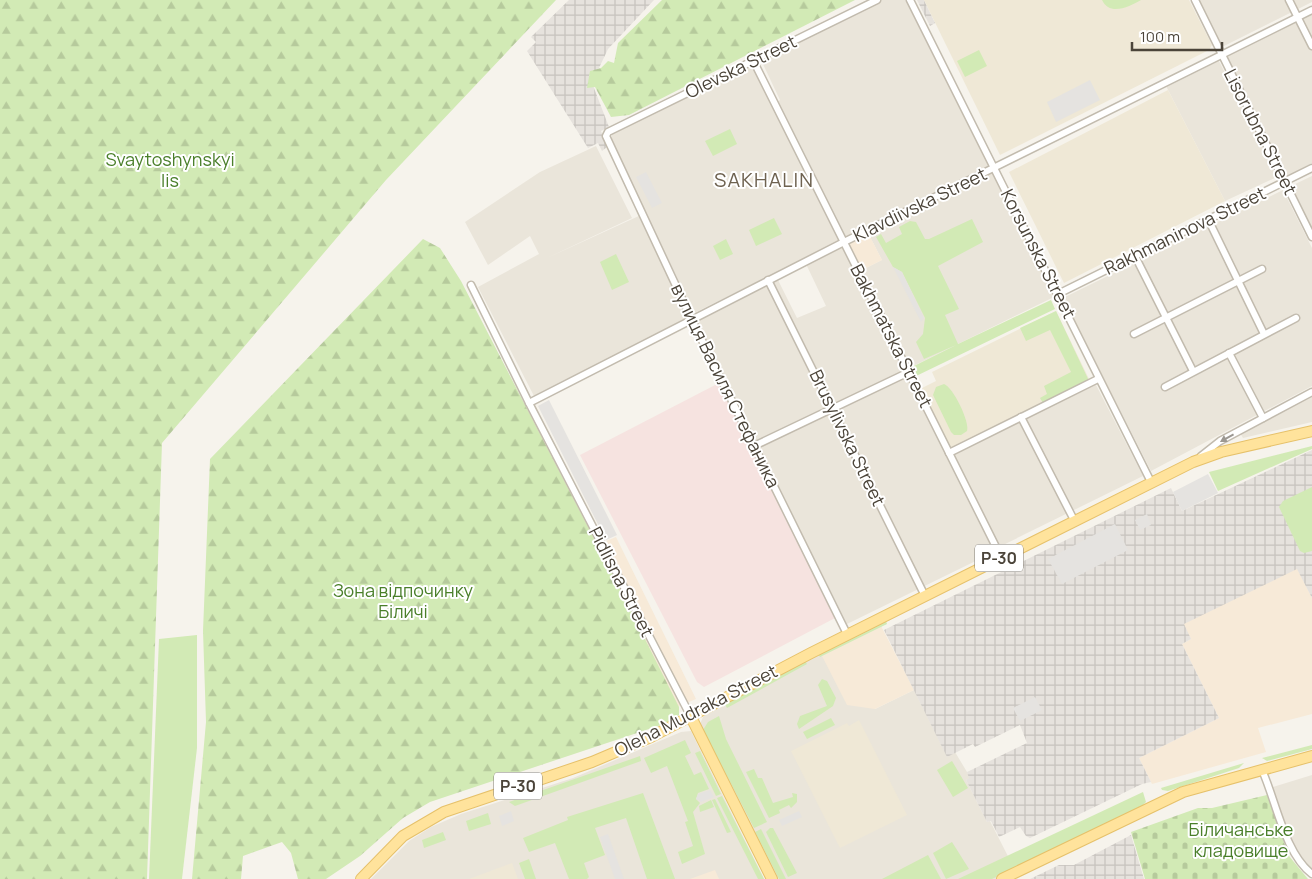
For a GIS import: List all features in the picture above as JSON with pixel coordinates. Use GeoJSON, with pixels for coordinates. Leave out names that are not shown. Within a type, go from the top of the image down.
{"type":"FeatureCollection","features":[{"type":"Feature","properties":{"kind":"main road","name":"Р-30"},"geometry":{"type":"LineString","coordinates":[[847,634],[1193,462],[1221,452],[1312,431]]}},
{"type":"Feature","properties":{"kind":"main road","name":"Oleha Mudraka Street"},"geometry":{"type":"LineString","coordinates":[[361,879],[403,836],[444,812],[592,762],[651,737],[847,634]]}},
{"type":"Feature","properties":{"kind":"main road","name":"Pidlisna Street"},"geometry":{"type":"LineString","coordinates":[[691,717],[772,879]]}},
{"type":"Feature","properties":{"kind":"main road"},"geometry":{"type":"LineString","coordinates":[[1002,879],[1183,792],[1312,756]]}},
{"type":"Feature","properties":{"kind":"street","name":"Olevska Street"},"geometry":{"type":"LineString","coordinates":[[606,136],[608,132],[877,0]]}},
{"type":"Feature","properties":{"kind":"street","name":"Korsunska Street"},"geometry":{"type":"LineString","coordinates":[[910,0],[1151,482]]}},
{"type":"Feature","properties":{"kind":"street","name":"Lisorubna Street"},"geometry":{"type":"LineString","coordinates":[[1195,0],[1312,237]]}},
{"type":"Feature","properties":{"kind":"street"},"geometry":{"type":"LineString","coordinates":[[1289,0],[1312,46]]}},
{"type":"Feature","properties":{"kind":"street","name":"Klavdiivska Street"},"geometry":{"type":"LineString","coordinates":[[529,403],[768,280],[1312,10]]}},
{"type":"Feature","properties":{"kind":"street","name":"Bakhmatska Street"},"geometry":{"type":"LineString","coordinates":[[754,62],[1001,557]]}},
{"type":"Feature","properties":{"kind":"street","name":"вулиця Василя Стефаника"},"geometry":{"type":"LineString","coordinates":[[606,136],[692,320],[847,634]]}},
{"type":"Feature","properties":{"kind":"street","name":"Rakhmaninova Street"},"geometry":{"type":"LineString","coordinates":[[1058,294],[1312,168]]}},
{"type":"Feature","properties":{"kind":"street"},"geometry":{"type":"LineString","coordinates":[[1208,220],[1264,334]]}},
{"type":"Feature","properties":{"kind":"street"},"geometry":{"type":"LineString","coordinates":[[1135,256],[1193,371]]}},
{"type":"Feature","properties":{"kind":"street"},"geometry":{"type":"LineString","coordinates":[[1134,334],[1262,269]]}},
{"type":"Feature","properties":{"kind":"street","name":"Brusylivska Street"},"geometry":{"type":"LineString","coordinates":[[768,280],[834,409],[925,596]]}},
{"type":"Feature","properties":{"kind":"street","name":"Pidlisna Street"},"geometry":{"type":"LineString","coordinates":[[471,285],[529,403],[691,717]]}},
{"type":"Feature","properties":{"kind":"street"},"geometry":{"type":"LineString","coordinates":[[1165,387],[1296,318]]}},
{"type":"Feature","properties":{"kind":"street"},"geometry":{"type":"LineString","coordinates":[[1229,353],[1263,418]]}},
{"type":"Feature","properties":{"kind":"street"},"geometry":{"type":"LineString","coordinates":[[754,446],[908,372]]}},
{"type":"Feature","properties":{"kind":"street"},"geometry":{"type":"LineString","coordinates":[[949,453],[1098,379]]}},
{"type":"Feature","properties":{"kind":"street"},"geometry":{"type":"LineString","coordinates":[[1193,462],[1220,442],[1312,392]]}},
{"type":"Feature","properties":{"kind":"street"},"geometry":{"type":"LineString","coordinates":[[1022,417],[1074,520]]}},
{"type":"Feature","properties":{"kind":"street"},"geometry":{"type":"LineString","coordinates":[[1262,770],[1292,848],[1304,868],[1312,874]]}},
{"type":"Feature","properties":{"kind":"shaded area"},"geometry":{"type":"Polygon","coordinates":[[[569,0],[654,0],[608,49],[599,68],[589,75],[609,127],[601,131],[607,147],[602,151],[598,143],[588,148],[527,51],[536,42],[531,37],[569,0]]]}},
{"type":"Feature","properties":{"kind":"shaded area"},"geometry":{"type":"Polygon","coordinates":[[[880,0],[907,0],[990,167],[694,313],[611,140],[612,134],[750,64],[755,67],[774,104],[780,100],[762,62],[764,58],[880,0]]]}},
{"type":"Feature","properties":{"kind":"shaded area"},"geometry":{"type":"Polygon","coordinates":[[[917,0],[924,0],[935,23],[930,26],[917,0]]]}},
{"type":"Feature","properties":{"kind":"shaded area"},"geometry":{"type":"Polygon","coordinates":[[[924,0],[1189,0],[1212,45],[1209,50],[1000,155],[924,0]]]}},
{"type":"Feature","properties":{"kind":"shaded area"},"geometry":{"type":"Polygon","coordinates":[[[1199,0],[1312,0],[1312,2],[1222,47],[1199,0]]]}},
{"type":"Feature","properties":{"kind":"shaded area"},"geometry":{"type":"Polygon","coordinates":[[[1312,13],[1312,163],[1286,177],[1225,57],[1312,13]]]}},
{"type":"Feature","properties":{"kind":"shaded area"},"geometry":{"type":"Polygon","coordinates":[[[1218,59],[1277,177],[1225,201],[1166,86],[1218,59]]]}},
{"type":"Feature","properties":{"kind":"shaded area"},"geometry":{"type":"Polygon","coordinates":[[[1090,80],[1100,100],[1056,122],[1047,102],[1090,80]]]}},
{"type":"Feature","properties":{"kind":"shaded area"},"geometry":{"type":"Polygon","coordinates":[[[1168,90],[1225,201],[1064,283],[1009,172],[1168,90]]]}},
{"type":"Feature","properties":{"kind":"shaded area"},"geometry":{"type":"Polygon","coordinates":[[[596,146],[632,218],[547,258],[641,215],[692,318],[534,396],[478,287],[539,254],[530,236],[488,265],[465,222],[540,172],[596,146]]]}},
{"type":"Feature","properties":{"kind":"shaded area"},"geometry":{"type":"Polygon","coordinates":[[[646,172],[662,203],[652,208],[636,177],[646,172]]]}},
{"type":"Feature","properties":{"kind":"shaded area"},"geometry":{"type":"Polygon","coordinates":[[[993,172],[1056,296],[907,369],[860,271],[882,260],[868,233],[993,172]]]}},
{"type":"Feature","properties":{"kind":"shaded area"},"geometry":{"type":"Polygon","coordinates":[[[1312,176],[1312,229],[1291,186],[1312,176]]]}},
{"type":"Feature","properties":{"kind":"shaded area"},"geometry":{"type":"Polygon","coordinates":[[[1283,190],[1312,248],[1312,386],[1151,471],[1063,298],[1283,190]]]}},
{"type":"Feature","properties":{"kind":"shaded area"},"geometry":{"type":"Polygon","coordinates":[[[868,233],[882,260],[860,271],[847,243],[868,233]]]}},
{"type":"Feature","properties":{"kind":"shaded area"},"geometry":{"type":"Polygon","coordinates":[[[843,246],[994,552],[847,624],[696,320],[777,278],[797,318],[826,306],[806,264],[843,246]]]}},
{"type":"Feature","properties":{"kind":"shaded area"},"geometry":{"type":"Polygon","coordinates":[[[893,267],[902,272],[924,318],[921,322],[893,267]]]}},
{"type":"Feature","properties":{"kind":"shaded area"},"geometry":{"type":"Polygon","coordinates":[[[1056,311],[1090,381],[1025,413],[1022,412],[951,450],[920,389],[936,381],[932,372],[1056,311]]]}},
{"type":"Feature","properties":{"kind":"shaded area"},"geometry":{"type":"Polygon","coordinates":[[[719,383],[835,618],[704,687],[697,682],[580,455],[719,383]]]}},
{"type":"Feature","properties":{"kind":"shaded area"},"geometry":{"type":"Polygon","coordinates":[[[1096,385],[1143,476],[999,547],[951,455],[1096,385]]]}},
{"type":"Feature","properties":{"kind":"shaded area"},"geometry":{"type":"Polygon","coordinates":[[[1312,396],[1312,422],[1243,438],[1240,433],[1312,396]]]}},
{"type":"Feature","properties":{"kind":"shaded area"},"geometry":{"type":"Polygon","coordinates":[[[549,400],[617,535],[606,540],[538,406],[549,400]]]}},
{"type":"Feature","properties":{"kind":"shaded area"},"geometry":{"type":"Polygon","coordinates":[[[536,407],[604,542],[616,537],[696,699],[675,708],[525,411],[536,407]]]}},
{"type":"Feature","properties":{"kind":"shaded area"},"geometry":{"type":"Polygon","coordinates":[[[1312,450],[1312,598],[1297,569],[1184,624],[1191,639],[1182,644],[1219,718],[1139,758],[1151,782],[1142,784],[1030,838],[1026,836],[1020,827],[999,837],[991,821],[987,822],[966,780],[969,778],[967,772],[1027,743],[1020,725],[975,747],[973,744],[947,757],[884,630],[1171,488],[1182,511],[1312,450]]]}},
{"type":"Feature","properties":{"kind":"shaded area"},"geometry":{"type":"Polygon","coordinates":[[[1208,474],[1218,493],[1182,511],[1173,492],[1208,474]]]}},
{"type":"Feature","properties":{"kind":"shaded area"},"geometry":{"type":"Polygon","coordinates":[[[1147,514],[1151,525],[1140,530],[1135,520],[1147,514]]]}},
{"type":"Feature","properties":{"kind":"shaded area"},"geometry":{"type":"Polygon","coordinates":[[[1115,524],[1128,550],[1062,584],[1048,559],[1115,524]]]}},
{"type":"Feature","properties":{"kind":"shaded area"},"geometry":{"type":"Polygon","coordinates":[[[1297,568],[1312,598],[1312,714],[1258,728],[1266,752],[1152,784],[1139,758],[1219,718],[1182,644],[1191,639],[1183,624],[1297,568]]]}},
{"type":"Feature","properties":{"kind":"shaded area"},"geometry":{"type":"Polygon","coordinates":[[[880,624],[914,690],[875,709],[847,705],[821,654],[880,624]]]}},
{"type":"Feature","properties":{"kind":"shaded area"},"geometry":{"type":"Polygon","coordinates":[[[821,654],[875,709],[914,690],[947,756],[955,752],[967,772],[970,778],[966,780],[987,822],[990,821],[1015,870],[996,879],[776,879],[700,724],[703,717],[709,712],[821,654]]]}},
{"type":"Feature","properties":{"kind":"shaded area"},"geometry":{"type":"Polygon","coordinates":[[[1035,697],[1042,710],[1020,721],[1013,708],[1035,697]]]}},
{"type":"Feature","properties":{"kind":"shaded area"},"geometry":{"type":"Polygon","coordinates":[[[859,720],[907,815],[840,848],[791,751],[847,723],[849,726],[859,720]]]}},
{"type":"Feature","properties":{"kind":"shaded area"},"geometry":{"type":"Polygon","coordinates":[[[691,731],[764,879],[371,879],[409,841],[431,827],[461,814],[573,778],[681,732],[691,731]]]}},
{"type":"Feature","properties":{"kind":"shaded area"},"geometry":{"type":"Polygon","coordinates":[[[1312,775],[1312,871],[1293,847],[1273,787],[1312,775]]]}},
{"type":"Feature","properties":{"kind":"shaded area"},"geometry":{"type":"Polygon","coordinates":[[[710,790],[714,797],[701,802],[696,799],[698,794],[710,790]]]}},
{"type":"Feature","properties":{"kind":"shaded area"},"geometry":{"type":"Polygon","coordinates":[[[511,811],[514,821],[502,826],[499,816],[511,811]]]}},
{"type":"Feature","properties":{"kind":"shaded area"},"geometry":{"type":"Polygon","coordinates":[[[799,811],[802,817],[782,826],[779,820],[799,811]]]}},
{"type":"Feature","properties":{"kind":"shaded area"},"geometry":{"type":"Polygon","coordinates":[[[608,834],[624,879],[615,879],[600,837],[608,834]]]}},
{"type":"Feature","properties":{"kind":"shaded area"},"geometry":{"type":"Polygon","coordinates":[[[1131,835],[1144,879],[1030,879],[1059,865],[1074,865],[1131,835]]]}},
{"type":"Feature","properties":{"kind":"shaded area"},"geometry":{"type":"Polygon","coordinates":[[[512,863],[518,879],[469,879],[512,863]]]}},
{"type":"Feature","properties":{"kind":"shaded area"},"geometry":{"type":"Polygon","coordinates":[[[715,870],[719,879],[690,879],[715,870]]]}},
{"type":"Feature","properties":{"kind":"green space","name":"Svaytoshynskyi lis"},"geometry":{"type":"Polygon","coordinates":[[[0,0],[556,0],[386,180],[162,443],[147,879],[0,879],[0,0]]]}},
{"type":"Feature","properties":{"kind":"green space"},"geometry":{"type":"Polygon","coordinates":[[[662,0],[855,0],[629,115],[611,117],[595,87],[587,88],[590,71],[601,68],[608,61],[614,63],[618,43],[662,0]]]}},
{"type":"Feature","properties":{"kind":"green space"},"geometry":{"type":"Polygon","coordinates":[[[1102,0],[1141,0],[1126,7],[1115,9],[1110,8],[1102,0]]]}},
{"type":"Feature","properties":{"kind":"green space"},"geometry":{"type":"Polygon","coordinates":[[[979,50],[987,66],[965,77],[957,61],[979,50]]]}},
{"type":"Feature","properties":{"kind":"green space"},"geometry":{"type":"Polygon","coordinates":[[[730,129],[737,144],[713,156],[705,141],[730,129]]]}},
{"type":"Feature","properties":{"kind":"green space"},"geometry":{"type":"Polygon","coordinates":[[[774,218],[782,234],[756,246],[749,230],[774,218]]]}},
{"type":"Feature","properties":{"kind":"green space"},"geometry":{"type":"Polygon","coordinates":[[[972,219],[983,242],[938,266],[959,309],[945,315],[958,344],[1051,300],[1055,309],[912,378],[908,369],[956,345],[924,359],[916,342],[923,334],[925,318],[902,272],[893,267],[876,237],[881,234],[886,243],[902,234],[899,227],[910,221],[916,222],[925,239],[929,239],[972,219]]]}},
{"type":"Feature","properties":{"kind":"green space","name":"Зона відпочинку Біличі"},"geometry":{"type":"Polygon","coordinates":[[[423,239],[440,248],[461,281],[617,583],[679,707],[679,715],[667,723],[430,802],[403,818],[360,856],[326,879],[298,879],[291,853],[282,842],[243,856],[241,879],[192,879],[206,722],[203,631],[210,459],[423,239]]]}},
{"type":"Feature","properties":{"kind":"green space"},"geometry":{"type":"Polygon","coordinates":[[[726,239],[733,254],[720,260],[713,246],[726,239]]]}},
{"type":"Feature","properties":{"kind":"green space"},"geometry":{"type":"Polygon","coordinates":[[[616,254],[629,282],[612,290],[600,262],[616,254]]]}},
{"type":"Feature","properties":{"kind":"green space"},"geometry":{"type":"Polygon","coordinates":[[[1056,311],[1089,381],[1043,403],[1040,398],[1047,394],[1044,386],[1071,372],[1050,330],[1026,341],[1020,328],[1056,311]]]}},
{"type":"Feature","properties":{"kind":"green space"},"geometry":{"type":"Polygon","coordinates":[[[944,384],[952,391],[966,420],[967,431],[961,435],[954,435],[951,432],[933,395],[936,387],[944,384]]]}},
{"type":"Feature","properties":{"kind":"green space"},"geometry":{"type":"Polygon","coordinates":[[[1312,446],[1312,449],[1218,491],[1209,472],[1312,446]]]}},
{"type":"Feature","properties":{"kind":"green space"},"geometry":{"type":"Polygon","coordinates":[[[1312,487],[1312,551],[1304,553],[1300,551],[1279,507],[1283,501],[1312,487]]]}},
{"type":"Feature","properties":{"kind":"green space"},"geometry":{"type":"Polygon","coordinates":[[[885,618],[887,624],[820,657],[817,653],[885,618]]]}},
{"type":"Feature","properties":{"kind":"green space"},"geometry":{"type":"Polygon","coordinates":[[[197,635],[197,748],[182,879],[149,879],[159,639],[197,635]]]}},
{"type":"Feature","properties":{"kind":"green space"},"geometry":{"type":"Polygon","coordinates":[[[804,659],[807,664],[727,708],[724,703],[804,659]]]}},
{"type":"Feature","properties":{"kind":"green space"},"geometry":{"type":"Polygon","coordinates":[[[822,679],[827,681],[836,698],[833,706],[799,729],[797,724],[800,716],[827,706],[818,685],[822,679]]]}},
{"type":"Feature","properties":{"kind":"green space"},"geometry":{"type":"Polygon","coordinates":[[[719,716],[726,739],[767,822],[754,828],[703,730],[708,722],[719,716]]]}},
{"type":"Feature","properties":{"kind":"green space"},"geometry":{"type":"Polygon","coordinates":[[[831,718],[835,725],[807,739],[803,732],[831,718]]]}},
{"type":"Feature","properties":{"kind":"green space"},"geometry":{"type":"Polygon","coordinates":[[[685,740],[691,753],[685,756],[694,775],[701,772],[709,789],[698,793],[696,799],[700,803],[693,812],[705,854],[682,864],[678,852],[693,846],[685,822],[688,821],[667,766],[651,773],[644,758],[685,740]]]}},
{"type":"Feature","properties":{"kind":"green space"},"geometry":{"type":"Polygon","coordinates":[[[1312,745],[1312,749],[1267,761],[1262,758],[1312,745]]]}},
{"type":"Feature","properties":{"kind":"green space"},"geometry":{"type":"Polygon","coordinates":[[[700,751],[721,794],[716,796],[695,753],[700,751]]]}},
{"type":"Feature","properties":{"kind":"green space"},"geometry":{"type":"Polygon","coordinates":[[[640,756],[641,761],[515,806],[509,802],[640,756]]]}},
{"type":"Feature","properties":{"kind":"green space"},"geometry":{"type":"Polygon","coordinates":[[[952,761],[968,788],[953,797],[937,770],[952,761]]]}},
{"type":"Feature","properties":{"kind":"green space"},"geometry":{"type":"Polygon","coordinates":[[[1244,763],[1239,768],[1168,791],[1161,788],[1244,763]]]}},
{"type":"Feature","properties":{"kind":"green space"},"geometry":{"type":"Polygon","coordinates":[[[754,769],[758,778],[762,778],[773,803],[793,797],[792,793],[797,794],[797,802],[791,808],[789,805],[779,810],[780,813],[769,818],[746,772],[754,769]]]}},
{"type":"Feature","properties":{"kind":"green space"},"geometry":{"type":"Polygon","coordinates":[[[1143,792],[1146,802],[1142,806],[992,879],[958,879],[1143,792]]]}},
{"type":"Feature","properties":{"kind":"green space"},"geometry":{"type":"Polygon","coordinates":[[[643,793],[675,879],[647,879],[626,818],[595,828],[605,855],[584,863],[589,877],[587,879],[569,879],[555,843],[529,852],[523,838],[568,820],[567,817],[643,793]]]}},
{"type":"Feature","properties":{"kind":"green space","name":"Біличанське кладовище"},"geometry":{"type":"Polygon","coordinates":[[[1267,795],[1289,856],[1308,879],[1145,879],[1131,832],[1198,808],[1212,808],[1267,795]]]}},
{"type":"Feature","properties":{"kind":"green space"},"geometry":{"type":"Polygon","coordinates":[[[722,796],[764,879],[758,879],[717,798],[722,796]]]}},
{"type":"Feature","properties":{"kind":"green space"},"geometry":{"type":"Polygon","coordinates":[[[715,799],[731,832],[727,833],[712,800],[715,799]]]}},
{"type":"Feature","properties":{"kind":"green space"},"geometry":{"type":"Polygon","coordinates":[[[711,800],[714,807],[700,812],[699,806],[711,800]]]}},
{"type":"Feature","properties":{"kind":"green space"},"geometry":{"type":"Polygon","coordinates":[[[488,813],[491,824],[469,831],[466,821],[488,813]]]}},
{"type":"Feature","properties":{"kind":"green space"},"geometry":{"type":"Polygon","coordinates":[[[773,828],[797,873],[788,877],[766,832],[773,828]]]}},
{"type":"Feature","properties":{"kind":"green space"},"geometry":{"type":"Polygon","coordinates":[[[761,829],[786,879],[779,879],[755,832],[761,829]]]}},
{"type":"Feature","properties":{"kind":"green space"},"geometry":{"type":"Polygon","coordinates":[[[443,832],[446,840],[424,848],[422,840],[443,832]]]}},
{"type":"Feature","properties":{"kind":"green space"},"geometry":{"type":"Polygon","coordinates":[[[952,842],[969,869],[946,879],[933,853],[952,842]]]}},
{"type":"Feature","properties":{"kind":"green space"},"geometry":{"type":"Polygon","coordinates":[[[928,855],[941,879],[882,879],[928,855]]]}},
{"type":"Feature","properties":{"kind":"green space"},"geometry":{"type":"Polygon","coordinates":[[[529,859],[536,879],[525,879],[519,863],[529,859]]]}},
{"type":"Feature","properties":{"kind":"district","name":"SAKHALIN"},"geometry":{"type":"Point","coordinates":[764,180]}}]}
